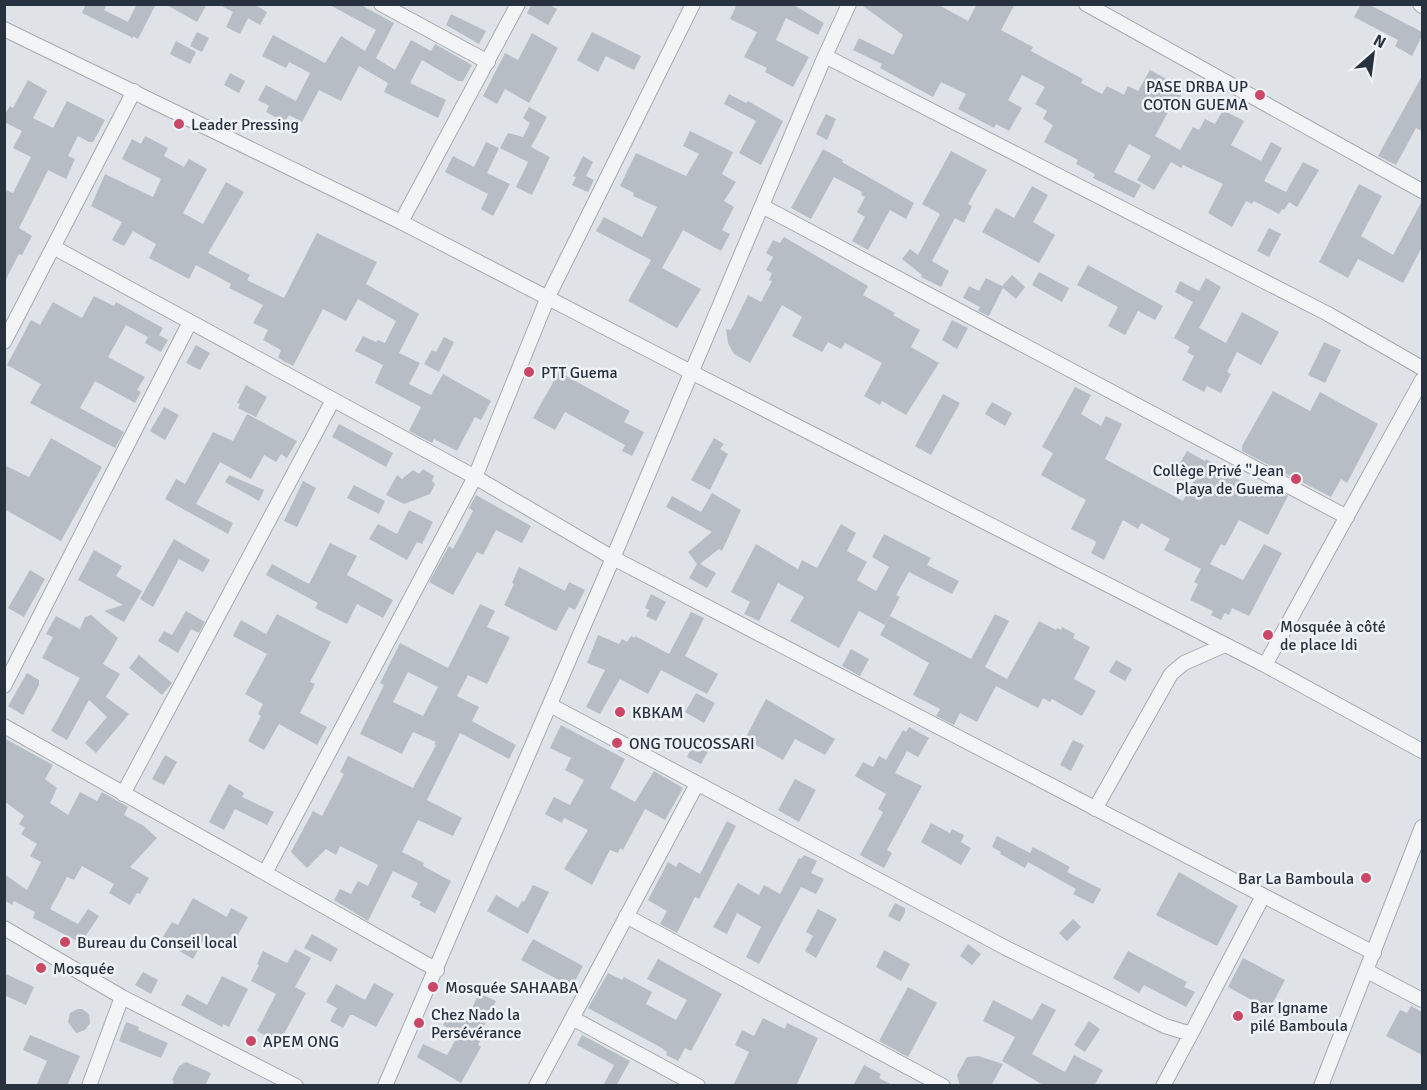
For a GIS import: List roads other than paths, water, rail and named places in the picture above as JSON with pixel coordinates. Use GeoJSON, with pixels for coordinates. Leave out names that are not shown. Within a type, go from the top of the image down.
{"type":"FeatureCollection","features":[{"type":"Feature","properties":{"kind":"street"},"geometry":{"type":"LineString","coordinates":[[381,4],[488,62]]}},
{"type":"Feature","properties":{"kind":"street"},"geometry":{"type":"LineString","coordinates":[[401,222],[518,4]]}},
{"type":"Feature","properties":{"kind":"street"},"geometry":{"type":"LineString","coordinates":[[265,873],[475,477],[548,297],[693,4]]}},
{"type":"Feature","properties":{"kind":"street"},"geometry":{"type":"LineString","coordinates":[[385,1086],[437,970],[849,4]]}},
{"type":"Feature","properties":{"kind":"street"},"geometry":{"type":"LineString","coordinates":[[1086,4],[1422,191]]}},
{"type":"Feature","properties":{"kind":"street"},"geometry":{"type":"LineString","coordinates":[[4,29],[401,222],[1225,645],[1422,751]]}},
{"type":"Feature","properties":{"kind":"street"},"geometry":{"type":"LineString","coordinates":[[825,56],[1328,314],[1422,368]]}},
{"type":"Feature","properties":{"kind":"street"},"geometry":{"type":"LineString","coordinates":[[4,342],[55,248],[134,91]]}},
{"type":"Feature","properties":{"kind":"street"},"geometry":{"type":"LineString","coordinates":[[762,206],[1347,517]]}},
{"type":"Feature","properties":{"kind":"street"},"geometry":{"type":"LineString","coordinates":[[55,248],[475,477],[613,558],[1374,953]]}},
{"type":"Feature","properties":{"kind":"street"},"geometry":{"type":"LineString","coordinates":[[4,686],[190,322]]}},
{"type":"Feature","properties":{"kind":"street"},"geometry":{"type":"LineString","coordinates":[[1265,666],[1422,380]]}},
{"type":"Feature","properties":{"kind":"street"},"geometry":{"type":"LineString","coordinates":[[123,794],[333,400]]}},
{"type":"Feature","properties":{"kind":"street"},"geometry":{"type":"LineString","coordinates":[[1095,808],[1171,674],[1184,663],[1225,645]]}},
{"type":"Feature","properties":{"kind":"street"},"geometry":{"type":"LineString","coordinates":[[550,705],[1006,948],[1166,1026],[1191,1034]]}},
{"type":"Feature","properties":{"kind":"street"},"geometry":{"type":"LineString","coordinates":[[4,726],[437,970]]}},
{"type":"Feature","properties":{"kind":"street"},"geometry":{"type":"LineString","coordinates":[[536,1086],[697,784]]}},
{"type":"Feature","properties":{"kind":"street"},"geometry":{"type":"LineString","coordinates":[[1321,1086],[1422,827]]}},
{"type":"Feature","properties":{"kind":"street"},"geometry":{"type":"LineString","coordinates":[[1163,1086],[1263,896]]}},
{"type":"Feature","properties":{"kind":"street"},"geometry":{"type":"LineString","coordinates":[[626,916],[943,1086]]}},
{"type":"Feature","properties":{"kind":"street"},"geometry":{"type":"LineString","coordinates":[[4,928],[122,997],[296,1086]]}},
{"type":"Feature","properties":{"kind":"street"},"geometry":{"type":"LineString","coordinates":[[1366,971],[1422,1000]]}},
{"type":"Feature","properties":{"kind":"street"},"geometry":{"type":"LineString","coordinates":[[89,1086],[122,997]]}},
{"type":"Feature","properties":{"kind":"street"},"geometry":{"type":"LineString","coordinates":[[572,1018],[698,1086]]}},
{"type":"Feature","properties":{"kind":"place","name":"PASE DRBA UP COTON GUEMA"},"geometry":{"type":"Point","coordinates":[1260,95]}},
{"type":"Feature","properties":{"kind":"place","name":"Leader Pressing"},"geometry":{"type":"Point","coordinates":[179,124]}},
{"type":"Feature","properties":{"kind":"place","name":"PTT Guema"},"geometry":{"type":"Point","coordinates":[529,372]}},
{"type":"Feature","properties":{"kind":"place","name":"Collège Privé ''Jean Playa de Guema"},"geometry":{"type":"Point","coordinates":[1296,479]}},
{"type":"Feature","properties":{"kind":"place","name":"Mosquée à côté de place Idi"},"geometry":{"type":"Point","coordinates":[1268,635]}},
{"type":"Feature","properties":{"kind":"place","name":"KBKAM"},"geometry":{"type":"Point","coordinates":[620,712]}},
{"type":"Feature","properties":{"kind":"place","name":"ONG TOUCOSSARI"},"geometry":{"type":"Point","coordinates":[617,743]}},
{"type":"Feature","properties":{"kind":"place","name":"Bar La Bamboula"},"geometry":{"type":"Point","coordinates":[1366,878]}},
{"type":"Feature","properties":{"kind":"place","name":"Bureau du Conseil local"},"geometry":{"type":"Point","coordinates":[65,942]}},
{"type":"Feature","properties":{"kind":"place","name":"Mosquée"},"geometry":{"type":"Point","coordinates":[41,968]}},
{"type":"Feature","properties":{"kind":"place","name":"Mosquée SAHAABA"},"geometry":{"type":"Point","coordinates":[433,987]}},
{"type":"Feature","properties":{"kind":"place","name":"Bar Igname pilé Bamboula"},"geometry":{"type":"Point","coordinates":[1238,1016]}},
{"type":"Feature","properties":{"kind":"place","name":"Chez Nado la Persévérance"},"geometry":{"type":"Point","coordinates":[419,1023]}},
{"type":"Feature","properties":{"kind":"place","name":"APEM ONG"},"geometry":{"type":"Point","coordinates":[251,1041]}}]}
